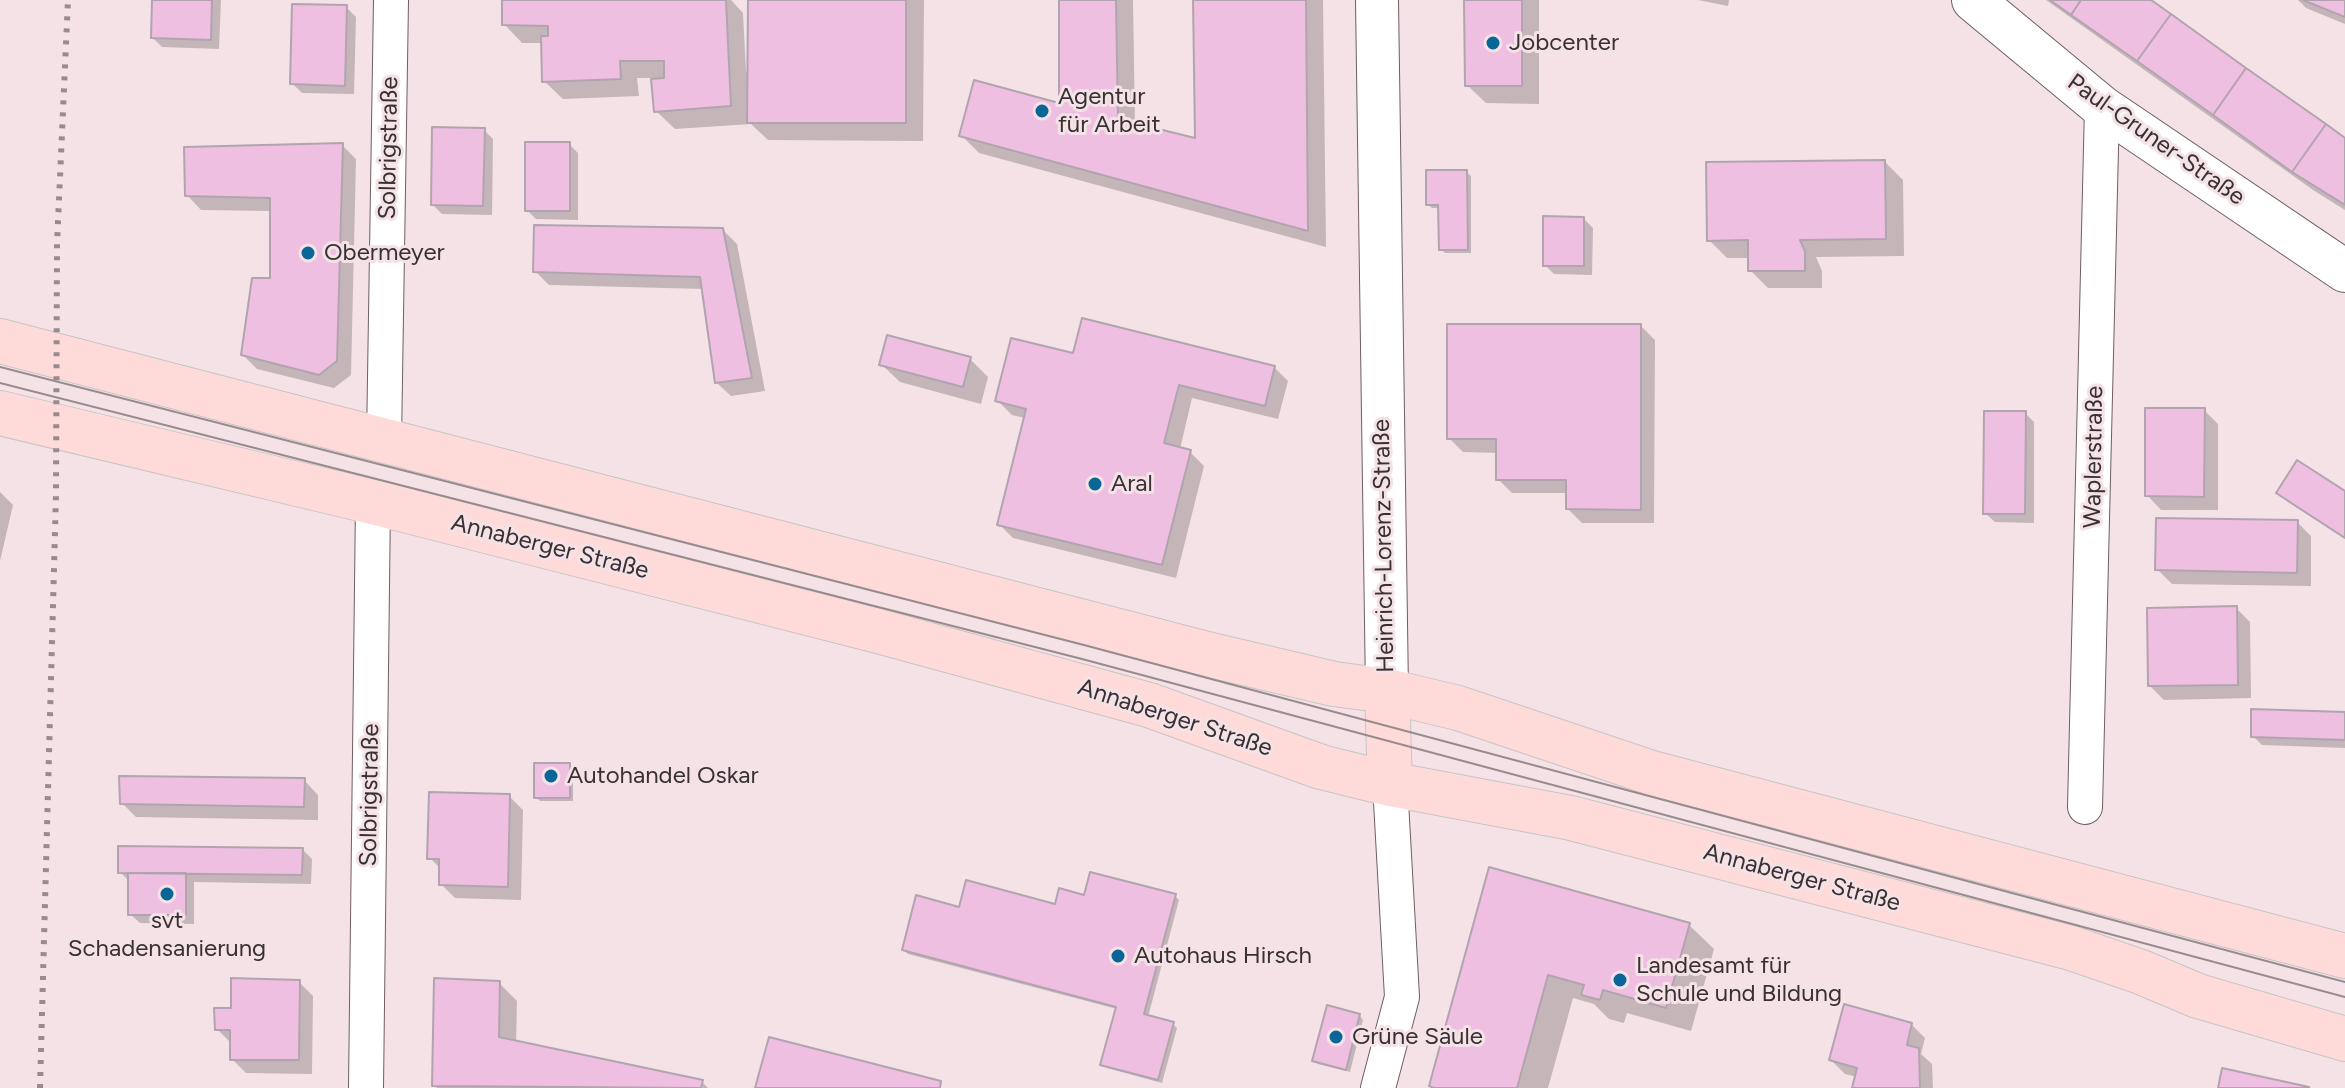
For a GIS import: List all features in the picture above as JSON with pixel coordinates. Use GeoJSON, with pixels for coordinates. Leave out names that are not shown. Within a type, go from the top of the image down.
{"type":"FeatureCollection","features":[{"type":"Feature","properties":{"kind":"main road"},"geometry":{"type":"LineString","coordinates":[[0,341],[1215,656],[1334,684],[1387,691],[1458,708],[1652,773],[2345,956]]}},
{"type":"Feature","properties":{"kind":"main road","name":"Annaberger Straße"},"geometry":{"type":"LineString","coordinates":[[0,413],[373,502],[849,623],[1149,705],[1321,767],[1390,784],[1571,818],[2071,948],[2198,996],[2345,1039]]}},
{"type":"Feature","properties":{"kind":"main road","name":"Heinrich-Lorenz-Straße"},"geometry":{"type":"LineString","coordinates":[[1387,691],[1390,784]]}},
{"type":"Feature","properties":{"kind":"street","name":"Solbrigstraße"},"geometry":{"type":"LineString","coordinates":[[384,441],[391,0]]}},
{"type":"Feature","properties":{"kind":"street","name":"Heinrich-Lorenz-Straße"},"geometry":{"type":"LineString","coordinates":[[1377,0],[1387,691]]}},
{"type":"Feature","properties":{"kind":"street","name":"Paul-Gruner-Straße"},"geometry":{"type":"LineString","coordinates":[[1973,0],[2102,107],[2345,271]]}},
{"type":"Feature","properties":{"kind":"street","name":"Waplerstraße"},"geometry":{"type":"LineString","coordinates":[[2085,807],[2102,107]]}},
{"type":"Feature","properties":{"kind":"street","name":"Solbrigstraße"},"geometry":{"type":"LineString","coordinates":[[366,1088],[373,502]]}},
{"type":"Feature","properties":{"kind":"street","name":"Heinrich-Lorenz-Straße"},"geometry":{"type":"LineString","coordinates":[[1378,1088],[1402,997],[1390,784]]}},
{"type":"Feature","properties":{"kind":"building"},"geometry":{"type":"Polygon","coordinates":[[[152,0],[212,0],[211,40],[151,38],[152,0]]]}},
{"type":"Feature","properties":{"kind":"building"},"geometry":{"type":"Polygon","coordinates":[[[502,0],[726,0],[731,106],[654,112],[651,79],[664,78],[664,61],[620,61],[621,79],[542,82],[541,36],[548,36],[548,26],[502,25],[502,0]]]}},
{"type":"Feature","properties":{"kind":"building"},"geometry":{"type":"Polygon","coordinates":[[[748,0],[906,0],[906,123],[747,123],[748,0]]]}},
{"type":"Feature","properties":{"kind":"building","name":"Agentur für Arbeit"},"geometry":{"type":"Polygon","coordinates":[[[1059,0],[1116,0],[1118,119],[1195,138],[1193,0],[1306,0],[1308,231],[959,136],[974,80],[1059,103],[1059,0]]]}},
{"type":"Feature","properties":{"kind":"building","name":"Jobcenter"},"geometry":{"type":"Polygon","coordinates":[[[1464,0],[1522,0],[1522,86],[1465,86],[1464,0]]]}},
{"type":"Feature","properties":{"kind":"building"},"geometry":{"type":"Polygon","coordinates":[[[2050,0],[2081,0],[2071,15],[2050,0]]]}},
{"type":"Feature","properties":{"kind":"building"},"geometry":{"type":"Polygon","coordinates":[[[2081,0],[2151,0],[2171,14],[2137,61],[2071,15],[2081,0]]]}},
{"type":"Feature","properties":{"kind":"building"},"geometry":{"type":"Polygon","coordinates":[[[2303,0],[2345,0],[2345,17],[2303,0]]]}},
{"type":"Feature","properties":{"kind":"building"},"geometry":{"type":"Polygon","coordinates":[[[292,4],[347,5],[345,86],[290,84],[292,4]]]}},
{"type":"Feature","properties":{"kind":"building"},"geometry":{"type":"Polygon","coordinates":[[[2171,14],[2246,68],[2213,115],[2137,61],[2171,14]]]}},
{"type":"Feature","properties":{"kind":"building"},"geometry":{"type":"Polygon","coordinates":[[[2246,68],[2326,124],[2292,172],[2213,115],[2246,68]]]}},
{"type":"Feature","properties":{"kind":"building"},"geometry":{"type":"Polygon","coordinates":[[[2326,124],[2345,138],[2345,205],[2292,172],[2326,124]]]}},
{"type":"Feature","properties":{"kind":"building"},"geometry":{"type":"Polygon","coordinates":[[[432,127],[485,128],[483,206],[431,205],[432,127]]]}},
{"type":"Feature","properties":{"kind":"building"},"geometry":{"type":"Polygon","coordinates":[[[525,142],[570,142],[570,211],[525,211],[525,142]]]}},
{"type":"Feature","properties":{"kind":"building"},"geometry":{"type":"Polygon","coordinates":[[[343,143],[337,361],[319,375],[241,355],[252,278],[270,278],[270,198],[185,196],[184,147],[343,143]]]}},
{"type":"Feature","properties":{"kind":"building"},"geometry":{"type":"Polygon","coordinates":[[[1885,160],[1886,239],[1800,240],[1805,251],[1805,271],[1748,271],[1748,240],[1707,241],[1706,162],[1885,160]]]}},
{"type":"Feature","properties":{"kind":"building"},"geometry":{"type":"Polygon","coordinates":[[[1426,170],[1467,170],[1468,250],[1439,250],[1438,205],[1426,205],[1426,170]]]}},
{"type":"Feature","properties":{"kind":"building"},"geometry":{"type":"Polygon","coordinates":[[[1543,216],[1584,217],[1584,266],[1543,266],[1543,216]]]}},
{"type":"Feature","properties":{"kind":"building"},"geometry":{"type":"Polygon","coordinates":[[[534,225],[723,228],[752,378],[715,383],[700,277],[533,272],[534,225]]]}},
{"type":"Feature","properties":{"kind":"building"},"geometry":{"type":"Polygon","coordinates":[[[1082,318],[1275,366],[1265,406],[1179,385],[1164,443],[1191,450],[1162,565],[997,525],[1026,409],[995,401],[1011,338],[1073,353],[1082,318]]]}},
{"type":"Feature","properties":{"kind":"building"},"geometry":{"type":"Polygon","coordinates":[[[1447,324],[1641,324],[1641,510],[1566,509],[1566,480],[1496,480],[1496,439],[1447,439],[1447,324]]]}},
{"type":"Feature","properties":{"kind":"building"},"geometry":{"type":"Polygon","coordinates":[[[887,335],[971,357],[963,387],[879,365],[887,335]]]}},
{"type":"Feature","properties":{"kind":"building"},"geometry":{"type":"Polygon","coordinates":[[[2145,408],[2205,408],[2204,497],[2145,496],[2145,408]]]}},
{"type":"Feature","properties":{"kind":"building"},"geometry":{"type":"Polygon","coordinates":[[[1984,411],[2026,411],[2025,514],[1983,514],[1984,411]]]}},
{"type":"Feature","properties":{"kind":"building"},"geometry":{"type":"Polygon","coordinates":[[[2297,460],[2345,491],[2345,538],[2276,493],[2297,460]]]}},
{"type":"Feature","properties":{"kind":"building"},"geometry":{"type":"Polygon","coordinates":[[[2156,518],[2298,520],[2297,573],[2155,570],[2156,518]]]}},
{"type":"Feature","properties":{"kind":"building"},"geometry":{"type":"Polygon","coordinates":[[[2237,606],[2238,685],[2148,686],[2147,608],[2237,606]]]}},
{"type":"Feature","properties":{"kind":"building"},"geometry":{"type":"Polygon","coordinates":[[[2251,709],[2345,712],[2345,740],[2251,737],[2251,709]]]}},
{"type":"Feature","properties":{"kind":"building"},"geometry":{"type":"Polygon","coordinates":[[[534,763],[570,763],[570,798],[534,798],[534,763]]]}},
{"type":"Feature","properties":{"kind":"building"},"geometry":{"type":"Polygon","coordinates":[[[119,776],[305,778],[304,807],[120,804],[119,776]]]}},
{"type":"Feature","properties":{"kind":"building"},"geometry":{"type":"Polygon","coordinates":[[[429,792],[510,794],[508,887],[439,885],[439,859],[427,859],[429,792]]]}},
{"type":"Feature","properties":{"kind":"building"},"geometry":{"type":"Polygon","coordinates":[[[118,846],[303,848],[302,875],[118,873],[118,846]]]}},
{"type":"Feature","properties":{"kind":"building","name":"Landesamt für Schule und Bildung"},"geometry":{"type":"Polygon","coordinates":[[[1489,867],[1690,923],[1666,1008],[1603,990],[1600,1000],[1581,995],[1584,985],[1548,975],[1517,1088],[1434,1088],[1429,1086],[1489,867]]]}},
{"type":"Feature","properties":{"kind":"building"},"geometry":{"type":"Polygon","coordinates":[[[1090,872],[1176,894],[1144,1014],[1174,1022],[1158,1080],[1100,1065],[1116,1007],[902,950],[916,895],[959,907],[966,880],[1055,904],[1059,888],[1084,895],[1090,872]]]}},
{"type":"Feature","properties":{"kind":"building"},"geometry":{"type":"Polygon","coordinates":[[[128,873],[186,873],[186,915],[128,915],[128,873]]]}},
{"type":"Feature","properties":{"kind":"building"},"geometry":{"type":"Polygon","coordinates":[[[231,978],[300,980],[299,1060],[230,1060],[230,1030],[215,1030],[214,1008],[231,1008],[231,978]]]}},
{"type":"Feature","properties":{"kind":"building"},"geometry":{"type":"Polygon","coordinates":[[[434,978],[500,981],[499,1037],[703,1080],[701,1088],[432,1086],[434,978]]]}},
{"type":"Feature","properties":{"kind":"building"},"geometry":{"type":"Polygon","coordinates":[[[1844,1004],[1912,1023],[1907,1045],[1919,1048],[1920,1088],[1852,1088],[1857,1068],[1829,1060],[1844,1004]]]}},
{"type":"Feature","properties":{"kind":"building","name":"Grüne Säule"},"geometry":{"type":"Polygon","coordinates":[[[1327,1005],[1360,1014],[1346,1070],[1312,1061],[1327,1005]]]}},
{"type":"Feature","properties":{"kind":"building"},"geometry":{"type":"Polygon","coordinates":[[[769,1037],[941,1081],[940,1088],[755,1088],[769,1037]]]}},
{"type":"Feature","properties":{"kind":"building"},"geometry":{"type":"Polygon","coordinates":[[[2222,1068],[2309,1087],[2309,1088],[2218,1088],[2222,1068]]]}},
{"type":"Feature","properties":{"kind":"tram line"},"geometry":{"type":"LineString","coordinates":[[0,367],[1084,645],[2345,982]]}},
{"type":"Feature","properties":{"kind":"tram line"},"geometry":{"type":"LineString","coordinates":[[0,383],[1082,659],[2345,997]]}},
{"type":"Feature","properties":{"kind":"railway"},"geometry":{"type":"LineString","coordinates":[[40,1088],[56,494],[57,244],[68,0]]}},
{"type":"Feature","properties":{"kind":"place","name":"Jobcenter"},"geometry":{"type":"Point","coordinates":[1493,43]}},
{"type":"Feature","properties":{"kind":"place","name":"Agentur für Arbeit"},"geometry":{"type":"Point","coordinates":[1042,111]}},
{"type":"Feature","properties":{"kind":"place","name":"Obermeyer"},"geometry":{"type":"Point","coordinates":[308,253]}},
{"type":"Feature","properties":{"kind":"place","name":"Aral"},"geometry":{"type":"Point","coordinates":[1095,484]}},
{"type":"Feature","properties":{"kind":"place","name":"Autohandel Oskar"},"geometry":{"type":"Point","coordinates":[551,776]}},
{"type":"Feature","properties":{"kind":"place","name":"svt Schadensanierung"},"geometry":{"type":"Point","coordinates":[167,894]}},
{"type":"Feature","properties":{"kind":"place","name":"Autohaus Hirsch"},"geometry":{"type":"Point","coordinates":[1118,956]}},
{"type":"Feature","properties":{"kind":"place","name":"Landesamt für Schule und Bildung"},"geometry":{"type":"Point","coordinates":[1620,980]}},
{"type":"Feature","properties":{"kind":"place","name":"Grüne Säule"},"geometry":{"type":"Point","coordinates":[1336,1037]}}]}
